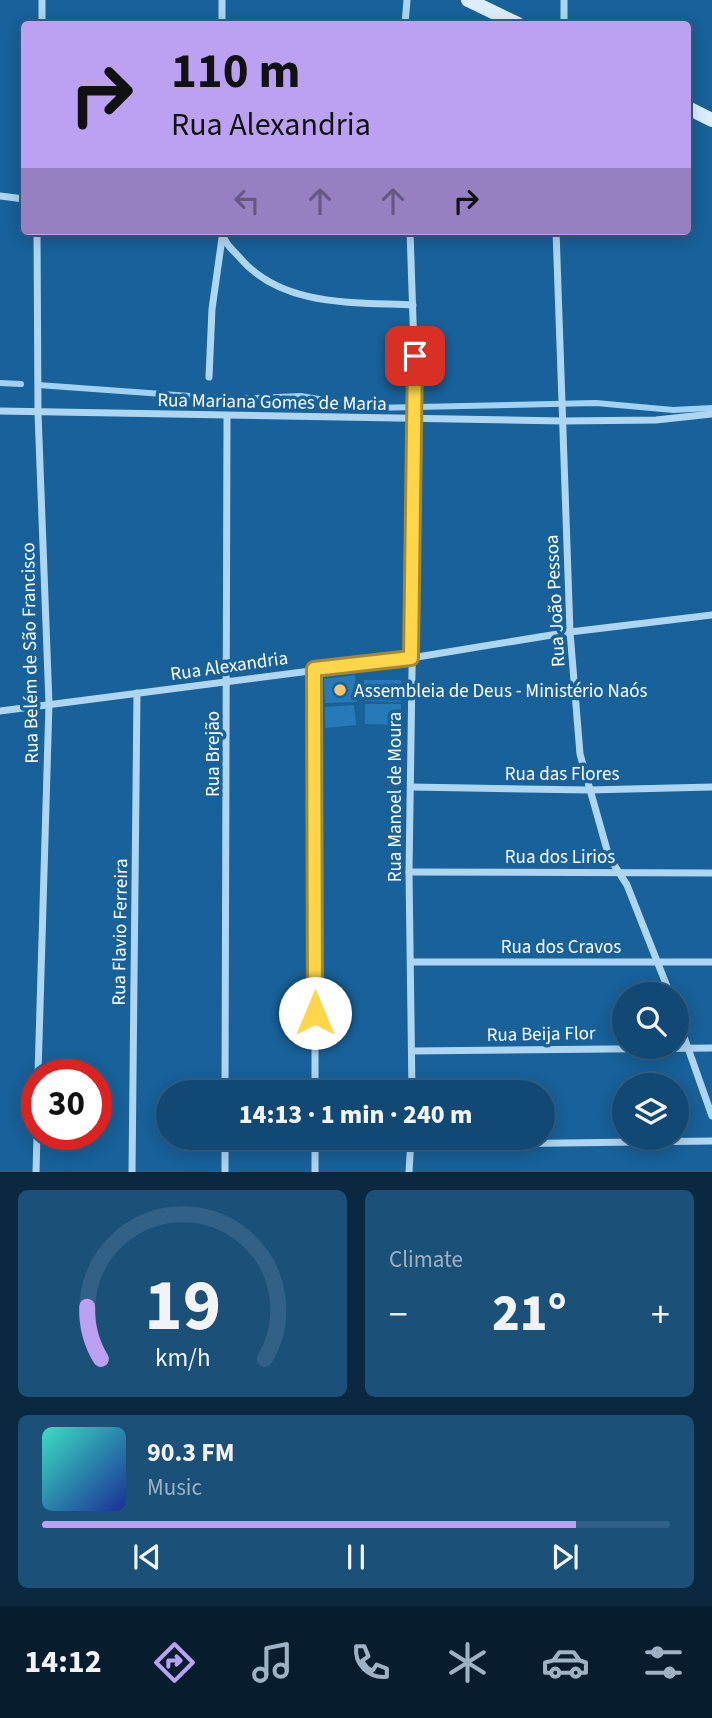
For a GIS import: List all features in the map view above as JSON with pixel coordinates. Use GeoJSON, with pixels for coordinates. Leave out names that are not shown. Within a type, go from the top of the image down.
{"type":"FeatureCollection","features":[{"type":"Feature","properties":{"kind":"main road"},"geometry":{"type":"LineString","coordinates":[[468,0],[512,21]]}},
{"type":"Feature","properties":{"kind":"main road"},"geometry":{"type":"LineString","coordinates":[[691,110],[712,120]]}},
{"type":"Feature","properties":{"kind":"street"},"geometry":{"type":"LineString","coordinates":[[41,21],[42,0]]}},
{"type":"Feature","properties":{"kind":"street"},"geometry":{"type":"LineString","coordinates":[[222,0],[222,21]]}},
{"type":"Feature","properties":{"kind":"street"},"geometry":{"type":"LineString","coordinates":[[405,21],[407,0]]}},
{"type":"Feature","properties":{"kind":"street"},"geometry":{"type":"LineString","coordinates":[[564,0],[564,21]]}},
{"type":"Feature","properties":{"kind":"street"},"geometry":{"type":"LineString","coordinates":[[0,196],[21,199]]}},
{"type":"Feature","properties":{"kind":"street","name":"Rua Belém de São Francisco"},"geometry":{"type":"LineString","coordinates":[[37,235],[38,412],[49,704],[38,1059]]}},
{"type":"Feature","properties":{"kind":"street"},"geometry":{"type":"LineString","coordinates":[[209,377],[212,309],[222,235]]}},
{"type":"Feature","properties":{"kind":"street"},"geometry":{"type":"LineString","coordinates":[[223,235],[246,264],[272,285],[298,295],[413,305]]}},
{"type":"Feature","properties":{"kind":"street","name":"Rua Manoel de Moura"},"geometry":{"type":"LineString","coordinates":[[410,235],[416,382],[409,872],[412,1080]]}},
{"type":"Feature","properties":{"kind":"street","name":"Rua João Pessoa"},"geometry":{"type":"LineString","coordinates":[[556,235],[570,632],[580,754],[601,835],[627,885],[666,982]]}},
{"type":"Feature","properties":{"kind":"street","name":"Rua Mariana Gomes de Maria"},"geometry":{"type":"LineString","coordinates":[[0,411],[227,417],[656,420],[712,414]]}},
{"type":"Feature","properties":{"kind":"street","name":"Rua Brejão"},"geometry":{"type":"LineString","coordinates":[[226,1080],[227,417]]}},
{"type":"Feature","properties":{"kind":"street","name":"Rua Alexandria"},"geometry":{"type":"LineString","coordinates":[[0,711],[411,658],[570,632],[712,615]]}},
{"type":"Feature","properties":{"kind":"street"},"geometry":{"type":"LineString","coordinates":[[314,669],[315,1080]]}},
{"type":"Feature","properties":{"kind":"street","name":"Rua Flavio Ferreira"},"geometry":{"type":"LineString","coordinates":[[132,1172],[137,693]]}},
{"type":"Feature","properties":{"kind":"street","name":"Rua das Flores"},"geometry":{"type":"LineString","coordinates":[[411,787],[589,790],[712,787]]}},
{"type":"Feature","properties":{"kind":"street","name":"Rua dos Lirios"},"geometry":{"type":"LineString","coordinates":[[409,872],[712,873]]}},
{"type":"Feature","properties":{"kind":"street","name":"Rua dos Cravos"},"geometry":{"type":"LineString","coordinates":[[411,962],[712,962]]}},
{"type":"Feature","properties":{"kind":"street","name":"Rua Beija Flor"},"geometry":{"type":"LineString","coordinates":[[689,1047],[712,1048]]}},
{"type":"Feature","properties":{"kind":"street","name":"Rua Beija Flor"},"geometry":{"type":"LineString","coordinates":[[412,1051],[612,1048]]}},
{"type":"Feature","properties":{"kind":"street"},"geometry":{"type":"LineString","coordinates":[[689,1053],[712,1116]]}},
{"type":"Feature","properties":{"kind":"street"},"geometry":{"type":"LineString","coordinates":[[555,1141],[712,1140]]}},
{"type":"Feature","properties":{"kind":"street"},"geometry":{"type":"LineString","coordinates":[[36,1172],[37,1150]]}},
{"type":"Feature","properties":{"kind":"street"},"geometry":{"type":"LineString","coordinates":[[225,1150],[225,1172]]}},
{"type":"Feature","properties":{"kind":"street"},"geometry":{"type":"LineString","coordinates":[[315,1150],[316,1172]]}},
{"type":"Feature","properties":{"kind":"street"},"geometry":{"type":"LineString","coordinates":[[409,1172],[410,1150]]}},
{"type":"Feature","properties":{"kind":"building","name":"Assembleia de Deus - Ministério Naós"},"geometry":{"type":"Polygon","coordinates":[[[355,675],[357,702],[325,703],[324,679],[355,675]]]}},
{"type":"Feature","properties":{"kind":"building"},"geometry":{"type":"Polygon","coordinates":[[[364,680],[401,680],[401,702],[365,701],[364,680]]]}},
{"type":"Feature","properties":{"kind":"building"},"geometry":{"type":"Polygon","coordinates":[[[365,704],[401,704],[401,725],[365,724],[365,704]]]}},
{"type":"Feature","properties":{"kind":"building"},"geometry":{"type":"Polygon","coordinates":[[[354,705],[356,725],[325,728],[325,707],[354,705]]]}},
{"type":"Feature","properties":{"kind":"waterway"},"geometry":{"type":"LineString","coordinates":[[0,383],[21,384]]}},
{"type":"Feature","properties":{"kind":"waterway"},"geometry":{"type":"LineString","coordinates":[[38,385],[232,399],[301,396],[371,408],[596,403],[673,410],[712,408]]}},
{"type":"Feature","properties":{"kind":"place","name":"Assembleia de Deus - Ministério Naós"},"geometry":{"type":"Point","coordinates":[340,690]}},
{"type":"Feature","properties":{"kind":"route"},"geometry":{"type":"LineString","coordinates":[[315,1013],[314,669],[411,658],[415,356]]}}]}
